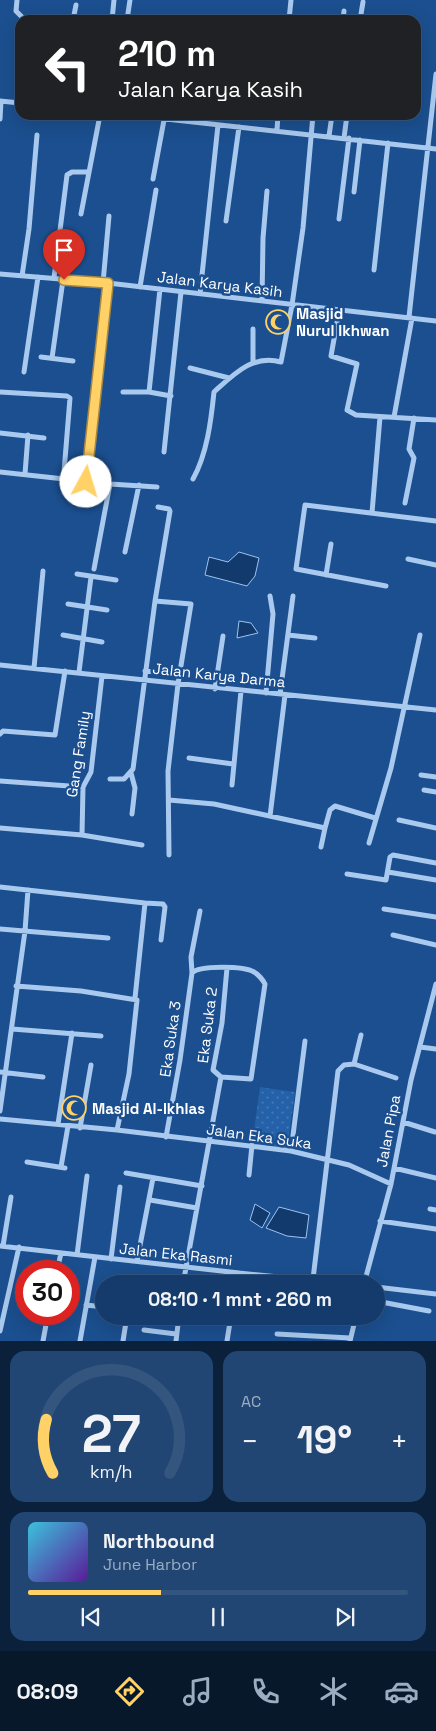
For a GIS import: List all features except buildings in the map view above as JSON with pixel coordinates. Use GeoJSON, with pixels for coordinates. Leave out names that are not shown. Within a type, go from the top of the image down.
{"type":"FeatureCollection","features":[{"type":"Feature","properties":{"kind":"street"},"geometry":{"type":"LineString","coordinates":[[17,0],[16,10],[21,15]]}},
{"type":"Feature","properties":{"kind":"street"},"geometry":{"type":"LineString","coordinates":[[112,15],[114,0]]}},
{"type":"Feature","properties":{"kind":"street"},"geometry":{"type":"LineString","coordinates":[[128,15],[130,0]]}},
{"type":"Feature","properties":{"kind":"street"},"geometry":{"type":"LineString","coordinates":[[290,15],[291,0]]}},
{"type":"Feature","properties":{"kind":"street"},"geometry":{"type":"LineString","coordinates":[[361,15],[363,2]]}},
{"type":"Feature","properties":{"kind":"street"},"geometry":{"type":"LineString","coordinates":[[74,15],[76,5]]}},
{"type":"Feature","properties":{"kind":"street"},"geometry":{"type":"LineString","coordinates":[[344,11],[344,15]]}},
{"type":"Feature","properties":{"kind":"street"},"geometry":{"type":"LineString","coordinates":[[394,417],[410,318],[436,74]]}},
{"type":"Feature","properties":{"kind":"street"},"geometry":{"type":"LineString","coordinates":[[0,119],[1,101],[15,102]]}},
{"type":"Feature","properties":{"kind":"street"},"geometry":{"type":"LineString","coordinates":[[81,214],[99,120]]}},
{"type":"Feature","properties":{"kind":"street"},"geometry":{"type":"LineString","coordinates":[[153,179],[164,120],[277,130],[436,149]]}},
{"type":"Feature","properties":{"kind":"street"},"geometry":{"type":"LineString","coordinates":[[277,130],[278,120]]}},
{"type":"Feature","properties":{"kind":"street"},"geometry":{"type":"LineString","coordinates":[[193,479],[199,469],[211,421],[214,392],[229,378],[253,361],[264,359],[281,362],[292,305],[303,228],[312,120]]}},
{"type":"Feature","properties":{"kind":"street"},"geometry":{"type":"LineString","coordinates":[[329,136],[331,120]]}},
{"type":"Feature","properties":{"kind":"street"},"geometry":{"type":"LineString","coordinates":[[339,219],[347,120]]}},
{"type":"Feature","properties":{"kind":"street"},"geometry":{"type":"LineString","coordinates":[[200,294],[218,125]]}},
{"type":"Feature","properties":{"kind":"street"},"geometry":{"type":"LineString","coordinates":[[226,221],[239,127]]}},
{"type":"Feature","properties":{"kind":"street"},"geometry":{"type":"LineString","coordinates":[[22,276],[29,229],[37,135]]}},
{"type":"Feature","properties":{"kind":"street"},"geometry":{"type":"LineString","coordinates":[[354,192],[360,140]]}},
{"type":"Feature","properties":{"kind":"street"},"geometry":{"type":"LineString","coordinates":[[374,270],[388,143]]}},
{"type":"Feature","properties":{"kind":"street"},"geometry":{"type":"LineString","coordinates":[[54,278],[66,175],[72,172],[89,172]]}},
{"type":"Feature","properties":{"kind":"street"},"geometry":{"type":"LineString","coordinates":[[140,287],[156,190]]}},
{"type":"Feature","properties":{"kind":"street"},"geometry":{"type":"LineString","coordinates":[[262,301],[263,238],[267,191]]}},
{"type":"Feature","properties":{"kind":"street"},"geometry":{"type":"LineString","coordinates":[[86,482],[106,283],[110,216]]}},
{"type":"Feature","properties":{"kind":"street","name":"Jalan Karya Kasih"},"geometry":{"type":"LineString","coordinates":[[0,274],[106,283],[436,321]]}},
{"type":"Feature","properties":{"kind":"street"},"geometry":{"type":"LineString","coordinates":[[24,372],[38,278]]}},
{"type":"Feature","properties":{"kind":"street"},"geometry":{"type":"LineString","coordinates":[[52,358],[64,280]]}},
{"type":"Feature","properties":{"kind":"street"},"geometry":{"type":"LineString","coordinates":[[150,392],[160,290]]}},
{"type":"Feature","properties":{"kind":"street"},"geometry":{"type":"LineString","coordinates":[[164,452],[181,292]]}},
{"type":"Feature","properties":{"kind":"street"},"geometry":{"type":"LineString","coordinates":[[339,311],[332,356],[357,364],[347,410],[356,415],[436,420]]}},
{"type":"Feature","properties":{"kind":"street"},"geometry":{"type":"LineString","coordinates":[[253,329],[253,361]]}},
{"type":"Feature","properties":{"kind":"street"},"geometry":{"type":"LineString","coordinates":[[41,356],[73,361]]}},
{"type":"Feature","properties":{"kind":"street"},"geometry":{"type":"LineString","coordinates":[[190,368],[229,378]]}},
{"type":"Feature","properties":{"kind":"street"},"geometry":{"type":"LineString","coordinates":[[0,392],[67,396],[70,398],[64,472]]}},
{"type":"Feature","properties":{"kind":"street"},"geometry":{"type":"LineString","coordinates":[[123,392],[150,392],[171,396]]}},
{"type":"Feature","properties":{"kind":"street"},"geometry":{"type":"LineString","coordinates":[[372,513],[380,417]]}},
{"type":"Feature","properties":{"kind":"street"},"geometry":{"type":"LineString","coordinates":[[405,503],[414,458],[409,449],[414,418]]}},
{"type":"Feature","properties":{"kind":"street"},"geometry":{"type":"LineString","coordinates":[[0,433],[44,438]]}},
{"type":"Feature","properties":{"kind":"street"},"geometry":{"type":"LineString","coordinates":[[25,474],[28,435]]}},
{"type":"Feature","properties":{"kind":"street"},"geometry":{"type":"LineString","coordinates":[[0,472],[86,482],[157,487]]}},
{"type":"Feature","properties":{"kind":"street"},"geometry":{"type":"LineString","coordinates":[[94,569],[110,484]]}},
{"type":"Feature","properties":{"kind":"street"},"geometry":{"type":"LineString","coordinates":[[125,552],[139,486]]}},
{"type":"Feature","properties":{"kind":"street"},"geometry":{"type":"LineString","coordinates":[[132,814],[135,788],[131,773],[155,600],[170,511],[158,506]]}},
{"type":"Feature","properties":{"kind":"street"},"geometry":{"type":"LineString","coordinates":[[386,586],[299,570],[295,565],[306,506],[436,521]]}},
{"type":"Feature","properties":{"kind":"street"},"geometry":{"type":"LineString","coordinates":[[326,575],[330,544]]}},
{"type":"Feature","properties":{"kind":"street"},"geometry":{"type":"LineString","coordinates":[[408,559],[436,564]]}},
{"type":"Feature","properties":{"kind":"street"},"geometry":{"type":"LineString","coordinates":[[34,668],[44,571]]}},
{"type":"Feature","properties":{"kind":"street"},"geometry":{"type":"LineString","coordinates":[[77,574],[116,580]]}},
{"type":"Feature","properties":{"kind":"street"},"geometry":{"type":"LineString","coordinates":[[79,672],[91,577]]}},
{"type":"Feature","properties":{"kind":"street"},"geometry":{"type":"LineString","coordinates":[[266,693],[273,614],[270,596]]}},
{"type":"Feature","properties":{"kind":"street"},"geometry":{"type":"LineString","coordinates":[[270,816],[293,596]]}},
{"type":"Feature","properties":{"kind":"street"},"geometry":{"type":"LineString","coordinates":[[155,600],[191,604],[178,684],[168,771],[169,855]]}},
{"type":"Feature","properties":{"kind":"street"},"geometry":{"type":"LineString","coordinates":[[68,604],[107,610]]}},
{"type":"Feature","properties":{"kind":"street"},"geometry":{"type":"LineString","coordinates":[[288,635],[315,638]]}},
{"type":"Feature","properties":{"kind":"street"},"geometry":{"type":"LineString","coordinates":[[369,843],[391,768],[420,635]]}},
{"type":"Feature","properties":{"kind":"street"},"geometry":{"type":"LineString","coordinates":[[63,636],[102,642]]}},
{"type":"Feature","properties":{"kind":"street"},"geometry":{"type":"LineString","coordinates":[[215,689],[223,636]]}},
{"type":"Feature","properties":{"kind":"street","name":"Jalan Karya Darma"},"geometry":{"type":"LineString","coordinates":[[0,665],[79,672],[215,689],[404,705],[436,710]]}},
{"type":"Feature","properties":{"kind":"street"},"geometry":{"type":"LineString","coordinates":[[0,734],[3,731],[55,735],[65,671]]}},
{"type":"Feature","properties":{"kind":"street"},"geometry":{"type":"LineString","coordinates":[[145,671],[180,674]]}},
{"type":"Feature","properties":{"kind":"street","name":"Gang Family"},"geometry":{"type":"LineString","coordinates":[[82,835],[83,787],[91,772],[102,676]]}},
{"type":"Feature","properties":{"kind":"street"},"geometry":{"type":"LineString","coordinates":[[232,785],[241,691]]}},
{"type":"Feature","properties":{"kind":"street"},"geometry":{"type":"LineString","coordinates":[[189,758],[233,764]]}},
{"type":"Feature","properties":{"kind":"street"},"geometry":{"type":"LineString","coordinates":[[110,780],[124,779],[131,773]]}},
{"type":"Feature","properties":{"kind":"street"},"geometry":{"type":"LineString","coordinates":[[421,775],[436,777]]}},
{"type":"Feature","properties":{"kind":"street"},"geometry":{"type":"LineString","coordinates":[[0,781],[83,787]]}},
{"type":"Feature","properties":{"kind":"street"},"geometry":{"type":"LineString","coordinates":[[424,790],[436,792]]}},
{"type":"Feature","properties":{"kind":"street"},"geometry":{"type":"LineString","coordinates":[[169,800],[214,804],[325,828]]}},
{"type":"Feature","properties":{"kind":"street"},"geometry":{"type":"LineString","coordinates":[[321,847],[330,810],[335,806],[375,818]]}},
{"type":"Feature","properties":{"kind":"street"},"geometry":{"type":"LineString","coordinates":[[399,820],[436,828]]}},
{"type":"Feature","properties":{"kind":"street"},"geometry":{"type":"LineString","coordinates":[[0,828],[82,835],[142,845]]}},
{"type":"Feature","properties":{"kind":"street"},"geometry":{"type":"LineString","coordinates":[[347,874],[386,880],[390,857],[393,855],[436,863]]}},
{"type":"Feature","properties":{"kind":"street"},"geometry":{"type":"LineString","coordinates":[[388,872],[436,880]]}},
{"type":"Feature","properties":{"kind":"street"},"geometry":{"type":"LineString","coordinates":[[0,887],[162,904],[165,907],[161,940]]}},
{"type":"Feature","properties":{"kind":"street"},"geometry":{"type":"LineString","coordinates":[[0,1111],[25,931],[28,890]]}},
{"type":"Feature","properties":{"kind":"street"},"geometry":{"type":"LineString","coordinates":[[117,1130],[129,1074],[137,1006],[135,998],[145,903]]}},
{"type":"Feature","properties":{"kind":"street"},"geometry":{"type":"LineString","coordinates":[[384,910],[436,917]]}},
{"type":"Feature","properties":{"kind":"street","name":"Eka Suka 3"},"geometry":{"type":"LineString","coordinates":[[166,1137],[180,1060],[192,973],[191,957],[200,911]]}},
{"type":"Feature","properties":{"kind":"street"},"geometry":{"type":"LineString","coordinates":[[0,929],[108,938]]}},
{"type":"Feature","properties":{"kind":"street"},"geometry":{"type":"LineString","coordinates":[[393,935],[436,945]]}},
{"type":"Feature","properties":{"kind":"street"},"geometry":{"type":"LineString","coordinates":[[192,973],[197,969],[227,968],[254,972],[265,986],[251,1079],[221,1077]]}},
{"type":"Feature","properties":{"kind":"street","name":"Eka Suka 2"},"geometry":{"type":"LineString","coordinates":[[185,1275],[221,1077],[213,1070],[222,1023],[227,968]]}},
{"type":"Feature","properties":{"kind":"street","name":"Jalan Pipa"},"geometry":{"type":"LineString","coordinates":[[366,1275],[391,1184],[420,1047],[433,1006],[436,984]]}},
{"type":"Feature","properties":{"kind":"street"},"geometry":{"type":"LineString","coordinates":[[16,986],[135,998]]}},
{"type":"Feature","properties":{"kind":"street"},"geometry":{"type":"LineString","coordinates":[[12,1029],[102,1036]]}},
{"type":"Feature","properties":{"kind":"street"},"geometry":{"type":"LineString","coordinates":[[58,1124],[72,1033]]}},
{"type":"Feature","properties":{"kind":"street"},"geometry":{"type":"LineString","coordinates":[[354,1064],[361,1035]]}},
{"type":"Feature","properties":{"kind":"street"},"geometry":{"type":"LineString","coordinates":[[291,1151],[304,1041]]}},
{"type":"Feature","properties":{"kind":"street"},"geometry":{"type":"LineString","coordinates":[[420,1047],[436,1048]]}},
{"type":"Feature","properties":{"kind":"street"},"geometry":{"type":"LineString","coordinates":[[313,1275],[338,1072],[344,1064],[354,1064],[396,1078]]}},
{"type":"Feature","properties":{"kind":"street"},"geometry":{"type":"LineString","coordinates":[[80,1128],[91,1065]]}},
{"type":"Feature","properties":{"kind":"street"},"geometry":{"type":"LineString","coordinates":[[0,1072],[43,1077]]}},
{"type":"Feature","properties":{"kind":"street","name":"Jalan Eka Suka"},"geometry":{"type":"LineString","coordinates":[[0,1119],[117,1130],[291,1151],[360,1168],[391,1184]]}},
{"type":"Feature","properties":{"kind":"street"},"geometry":{"type":"LineString","coordinates":[[403,1122],[434,1132]]}},
{"type":"Feature","properties":{"kind":"street"},"geometry":{"type":"LineString","coordinates":[[27,1162],[63,1168],[68,1126]]}},
{"type":"Feature","properties":{"kind":"street"},"geometry":{"type":"LineString","coordinates":[[249,1175],[252,1145]]}},
{"type":"Feature","properties":{"kind":"street"},"geometry":{"type":"LineString","coordinates":[[394,1168],[436,1178]]}},
{"type":"Feature","properties":{"kind":"street"},"geometry":{"type":"LineString","coordinates":[[126,1173],[202,1186]]}},
{"type":"Feature","properties":{"kind":"street"},"geometry":{"type":"LineString","coordinates":[[77,1255],[88,1176]]}},
{"type":"Feature","properties":{"kind":"street"},"geometry":{"type":"LineString","coordinates":[[137,1261],[153,1178]]}},
{"type":"Feature","properties":{"kind":"street"},"geometry":{"type":"LineString","coordinates":[[111,1259],[120,1187]]}},
{"type":"Feature","properties":{"kind":"street"},"geometry":{"type":"LineString","coordinates":[[2,1246],[11,1197]]}},
{"type":"Feature","properties":{"kind":"street"},"geometry":{"type":"LineString","coordinates":[[150,1200],[197,1208]]}},
{"type":"Feature","properties":{"kind":"street"},"geometry":{"type":"LineString","coordinates":[[380,1220],[436,1229]]}},
{"type":"Feature","properties":{"kind":"street","name":"Jalan Eka Rasmi"},"geometry":{"type":"LineString","coordinates":[[2,1246],[95,1258],[264,1275]]}},
{"type":"Feature","properties":{"kind":"street"},"geometry":{"type":"LineString","coordinates":[[0,1331],[20,1247]]}},
{"type":"Feature","properties":{"kind":"street"},"geometry":{"type":"LineString","coordinates":[[59,1260],[61,1253]]}},
{"type":"Feature","properties":{"kind":"street"},"geometry":{"type":"LineString","coordinates":[[80,1341],[95,1258]]}},
{"type":"Feature","properties":{"kind":"street"},"geometry":{"type":"LineString","coordinates":[[385,1288],[436,1294]]}},
{"type":"Feature","properties":{"kind":"street"},"geometry":{"type":"LineString","coordinates":[[385,1303],[429,1311]]}},
{"type":"Feature","properties":{"kind":"street"},"geometry":{"type":"LineString","coordinates":[[86,1305],[95,1306]]}},
{"type":"Feature","properties":{"kind":"street"},"geometry":{"type":"LineString","coordinates":[[43,1341],[46,1325]]}},
{"type":"Feature","properties":{"kind":"street"},"geometry":{"type":"LineString","coordinates":[[123,1341],[126,1325]]}},
{"type":"Feature","properties":{"kind":"street"},"geometry":{"type":"LineString","coordinates":[[176,1341],[178,1325]]}},
{"type":"Feature","properties":{"kind":"street"},"geometry":{"type":"LineString","coordinates":[[227,1341],[230,1325]]}},
{"type":"Feature","properties":{"kind":"street"},"geometry":{"type":"LineString","coordinates":[[277,1334],[350,1340],[354,1325]]}},
{"type":"Feature","properties":{"kind":"street"},"geometry":{"type":"LineString","coordinates":[[144,1330],[176,1334]]}},
{"type":"Feature","properties":{"kind":"shaded area"},"geometry":{"type":"Polygon","coordinates":[[[239,552],[259,558],[255,576],[247,586],[205,575],[209,557],[228,562],[239,552]]]}},
{"type":"Feature","properties":{"kind":"shaded area"},"geometry":{"type":"Polygon","coordinates":[[[239,621],[251,623],[258,633],[237,638],[239,621]]]}},
{"type":"Feature","properties":{"kind":"shaded area"},"geometry":{"type":"Polygon","coordinates":[[[260,1087],[295,1092],[287,1150],[252,1145],[260,1087]]]}},
{"type":"Feature","properties":{"kind":"shaded area"},"geometry":{"type":"Polygon","coordinates":[[[255,1204],[270,1213],[262,1228],[250,1220],[255,1204]]]}},
{"type":"Feature","properties":{"kind":"shaded area"},"geometry":{"type":"Polygon","coordinates":[[[279,1207],[309,1215],[306,1238],[287,1236],[266,1228],[279,1207]]]}},
{"type":"Feature","properties":{"kind":"place","name":"Masjid Nurul Ikhwan"},"geometry":{"type":"Point","coordinates":[278,322]}},
{"type":"Feature","properties":{"kind":"place","name":"Masjid Al-Ikhlas"},"geometry":{"type":"Point","coordinates":[74,1108]}},
{"type":"Feature","properties":{"kind":"route"},"geometry":{"type":"LineString","coordinates":[[64,280],[108,283],[86,482]]}}]}
